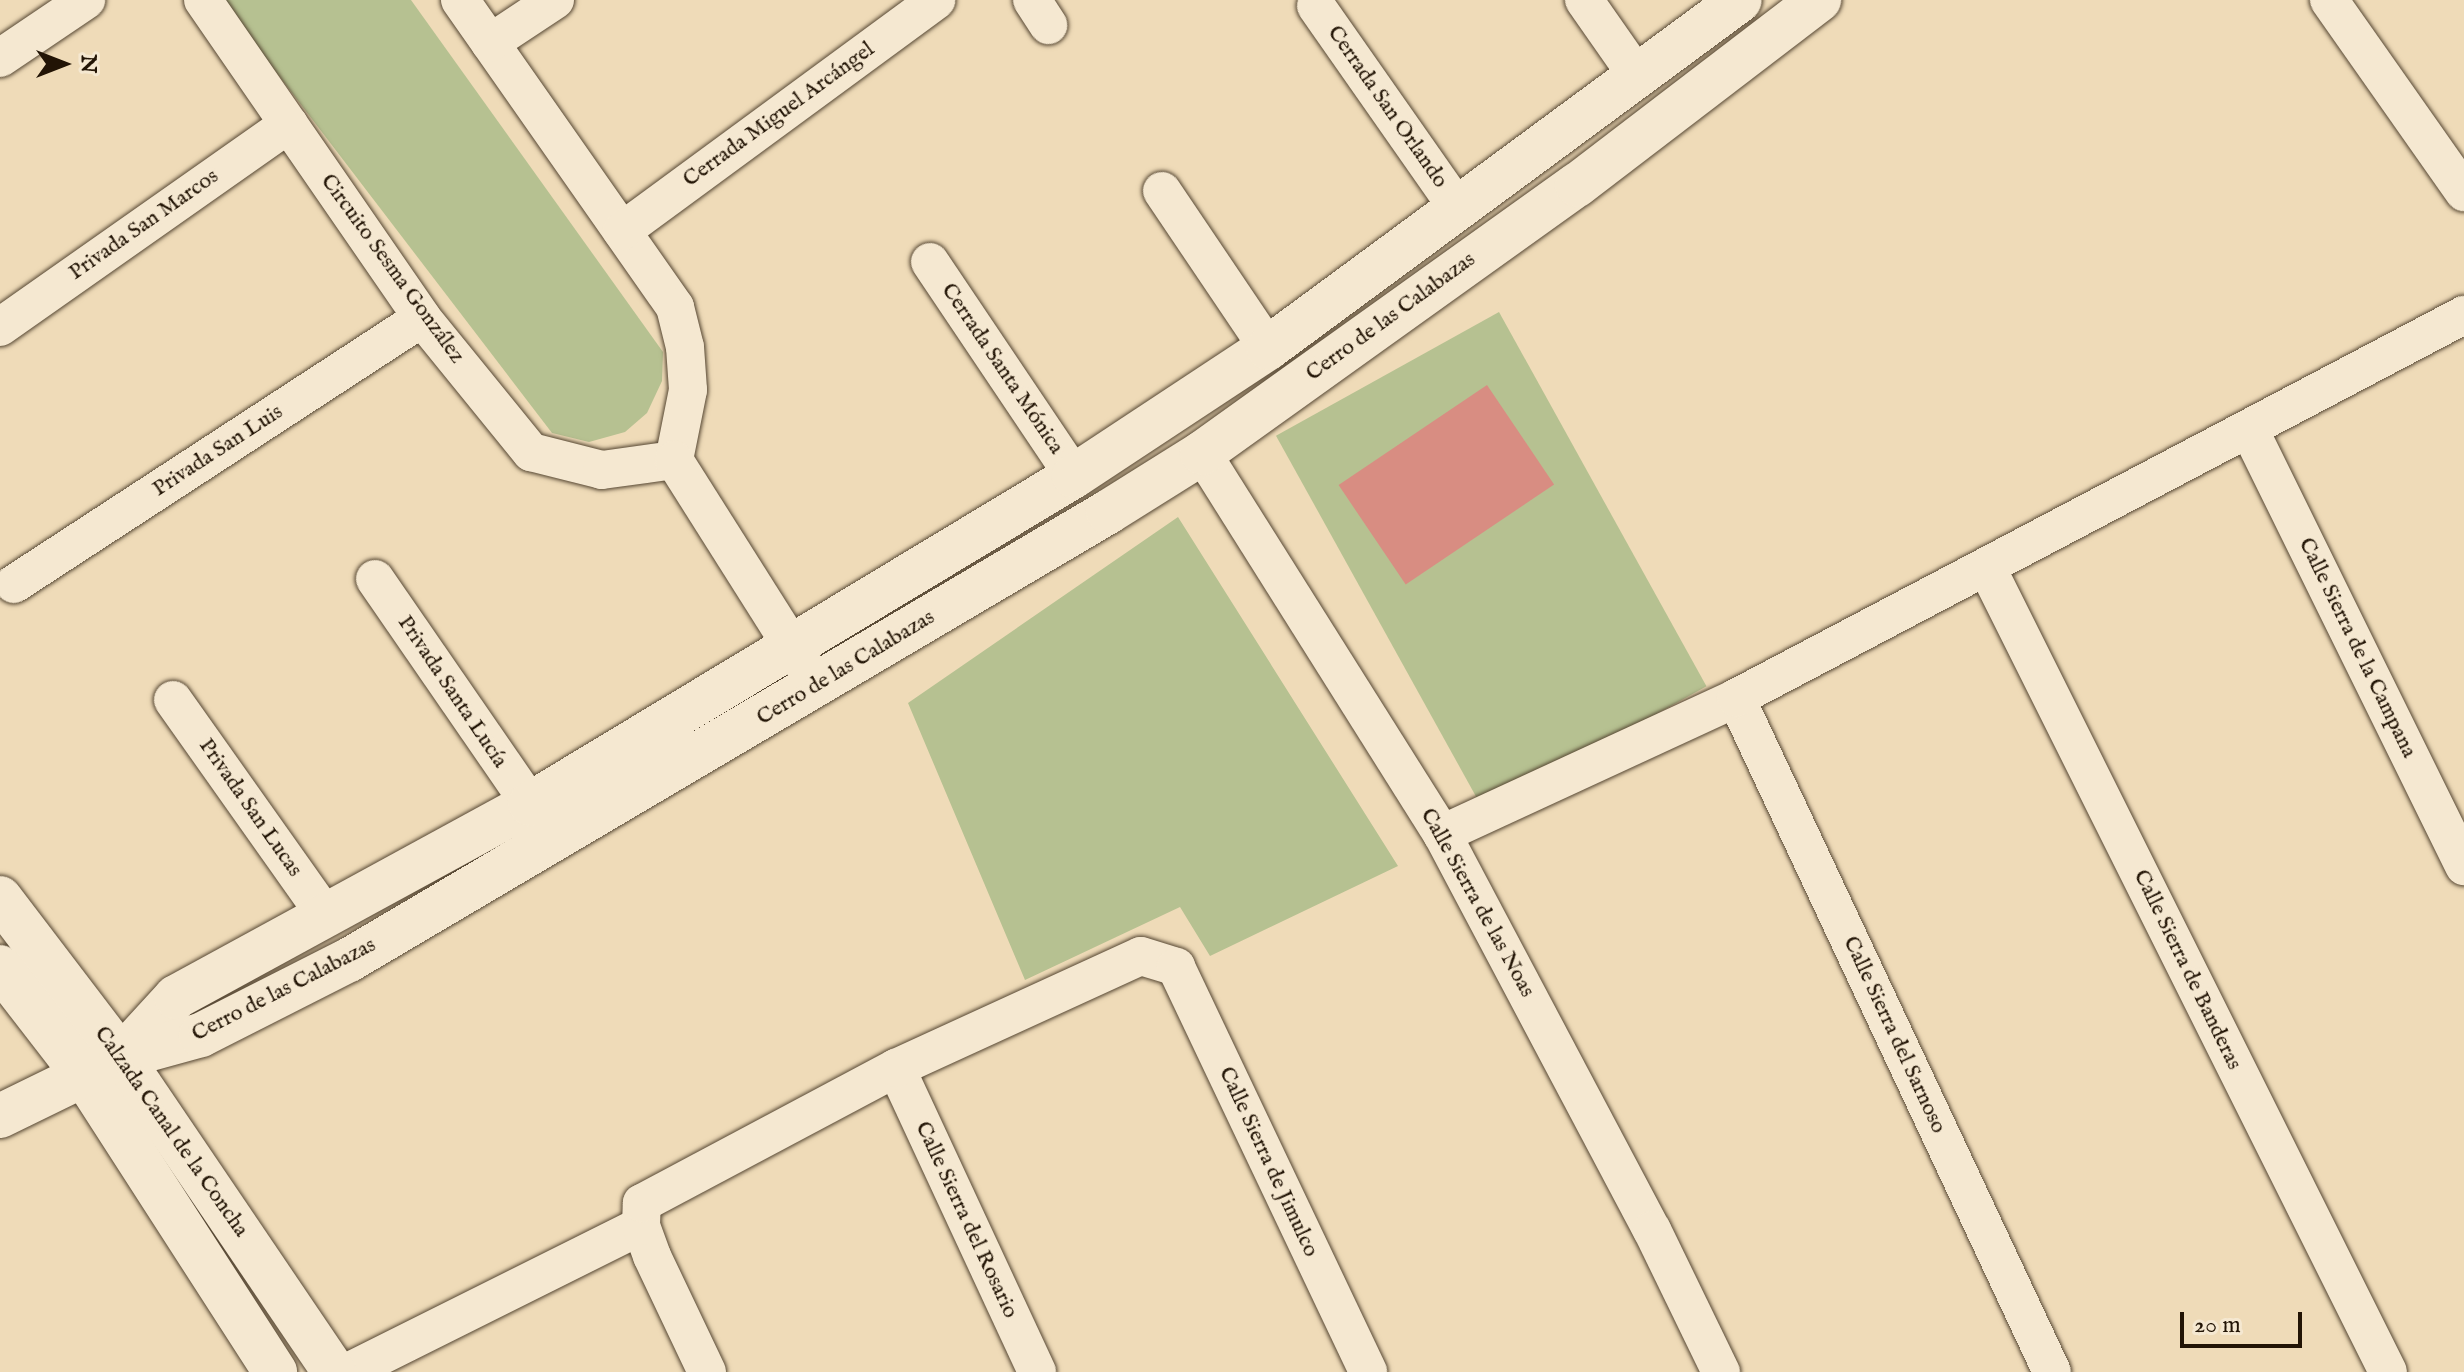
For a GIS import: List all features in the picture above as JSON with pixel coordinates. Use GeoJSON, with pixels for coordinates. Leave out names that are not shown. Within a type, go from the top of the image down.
{"type":"FeatureCollection","features":[{"type":"Feature","properties":{"kind":"street"},"geometry":{"type":"LineString","coordinates":[[0,58],[86,0]]}},
{"type":"Feature","properties":{"kind":"street","name":"Circuito Sesma González"},"geometry":{"type":"LineString","coordinates":[[203,0],[422,318],[531,452],[602,470],[674,460]]}},
{"type":"Feature","properties":{"kind":"street"},"geometry":{"type":"LineString","coordinates":[[460,0],[675,307],[685,347],[688,390],[674,460],[817,686]]}},
{"type":"Feature","properties":{"kind":"street"},"geometry":{"type":"LineString","coordinates":[[490,43],[555,0]]}},
{"type":"Feature","properties":{"kind":"street","name":"Cerrada Miguel Arcángel"},"geometry":{"type":"LineString","coordinates":[[622,231],[936,0]]}},
{"type":"Feature","properties":{"kind":"street"},"geometry":{"type":"LineString","coordinates":[[1584,0],[1638,77]]}},
{"type":"Feature","properties":{"kind":"street","name":"Cerro de las Calabazas"},"geometry":{"type":"LineString","coordinates":[[103,1067],[176,997],[530,804],[1074,476],[1268,348],[1740,0]]}},
{"type":"Feature","properties":{"kind":"street","name":"Cerro de las Calabazas"},"geometry":{"type":"LineString","coordinates":[[103,1067],[201,1035],[349,960],[817,686],[1202,453],[1577,185],[1819,0]]}},
{"type":"Feature","properties":{"kind":"street"},"geometry":{"type":"LineString","coordinates":[[2329,0],[2464,192]]}},
{"type":"Feature","properties":{"kind":"street","name":"Cerrada San Orlando"},"geometry":{"type":"LineString","coordinates":[[1316,6],[1458,209]]}},
{"type":"Feature","properties":{"kind":"street","name":"Privada San Marcos"},"geometry":{"type":"LineString","coordinates":[[0,327],[289,124]]}},
{"type":"Feature","properties":{"kind":"street"},"geometry":{"type":"LineString","coordinates":[[1162,191],[1268,348]]}},
{"type":"Feature","properties":{"kind":"street","name":"Cerrada Santa Mónica"},"geometry":{"type":"LineString","coordinates":[[930,262],[1074,476]]}},
{"type":"Feature","properties":{"kind":"street"},"geometry":{"type":"LineString","coordinates":[[1442,834],[1736,698],[2250,431],[2464,315]]}},
{"type":"Feature","properties":{"kind":"street","name":"Privada San Luis"},"geometry":{"type":"LineString","coordinates":[[14,584],[422,318]]}},
{"type":"Feature","properties":{"kind":"street","name":"Calle Sierra de la Campana"},"geometry":{"type":"LineString","coordinates":[[2250,431],[2464,866]]}},
{"type":"Feature","properties":{"kind":"street","name":"Calle Sierra de las Noas"},"geometry":{"type":"LineString","coordinates":[[1202,453],[1442,834],[1652,1230],[1721,1372]]}},
{"type":"Feature","properties":{"kind":"street","name":"Calle Sierra de Banderas"},"geometry":{"type":"LineString","coordinates":[[1987,568],[2388,1372]]}},
{"type":"Feature","properties":{"kind":"street","name":"Privada Santa Lucía"},"geometry":{"type":"LineString","coordinates":[[375,579],[530,804]]}},
{"type":"Feature","properties":{"kind":"street","name":"Calle Sierra del Sarnoso"},"geometry":{"type":"LineString","coordinates":[[1736,698],[2052,1372]]}},
{"type":"Feature","properties":{"kind":"street","name":"Privada San Lucas"},"geometry":{"type":"LineString","coordinates":[[173,700],[326,916]]}},
{"type":"Feature","properties":{"kind":"street","name":"Calzada Canal de la Concha"},"geometry":{"type":"LineString","coordinates":[[0,898],[103,1067],[275,1372]]}},
{"type":"Feature","properties":{"kind":"street","name":"Calle Sierra de Jimulco"},"geometry":{"type":"LineString","coordinates":[[896,1068],[1141,956],[1162,959],[1176,967],[1368,1372]]}},
{"type":"Feature","properties":{"kind":"street","name":"Calzada Canal de la Concha"},"geometry":{"type":"LineString","coordinates":[[0,967],[103,1067],[334,1372]]}},
{"type":"Feature","properties":{"kind":"street"},"geometry":{"type":"LineString","coordinates":[[0,1116],[103,1067]]}},
{"type":"Feature","properties":{"kind":"street"},"geometry":{"type":"LineString","coordinates":[[707,1372],[641,1226],[642,1203],[896,1068]]}},
{"type":"Feature","properties":{"kind":"street","name":"Calle Sierra del Rosario"},"geometry":{"type":"LineString","coordinates":[[896,1068],[1037,1372]]}},
{"type":"Feature","properties":{"kind":"street"},"geometry":{"type":"LineString","coordinates":[[348,1372],[641,1226]]}},
{"type":"Feature","properties":{"kind":"green space"},"geometry":{"type":"Polygon","coordinates":[[[221,0],[411,0],[663,352],[662,381],[647,413],[625,432],[589,442],[552,433],[221,0]]]}},
{"type":"Feature","properties":{"kind":"green space"},"geometry":{"type":"Polygon","coordinates":[[[1499,312],[1706,686],[1483,810],[1276,436],[1499,312]]]}},
{"type":"Feature","properties":{"kind":"green space"},"geometry":{"type":"Polygon","coordinates":[[[1178,517],[1398,866],[1210,956],[1180,907],[1025,980],[908,703],[1178,517]]]}},
{"type":"Feature","properties":{"kind":"building"},"geometry":{"type":"Polygon","coordinates":[[[1487,385],[1554,484],[1406,585],[1339,485],[1487,385]]]}}]}
